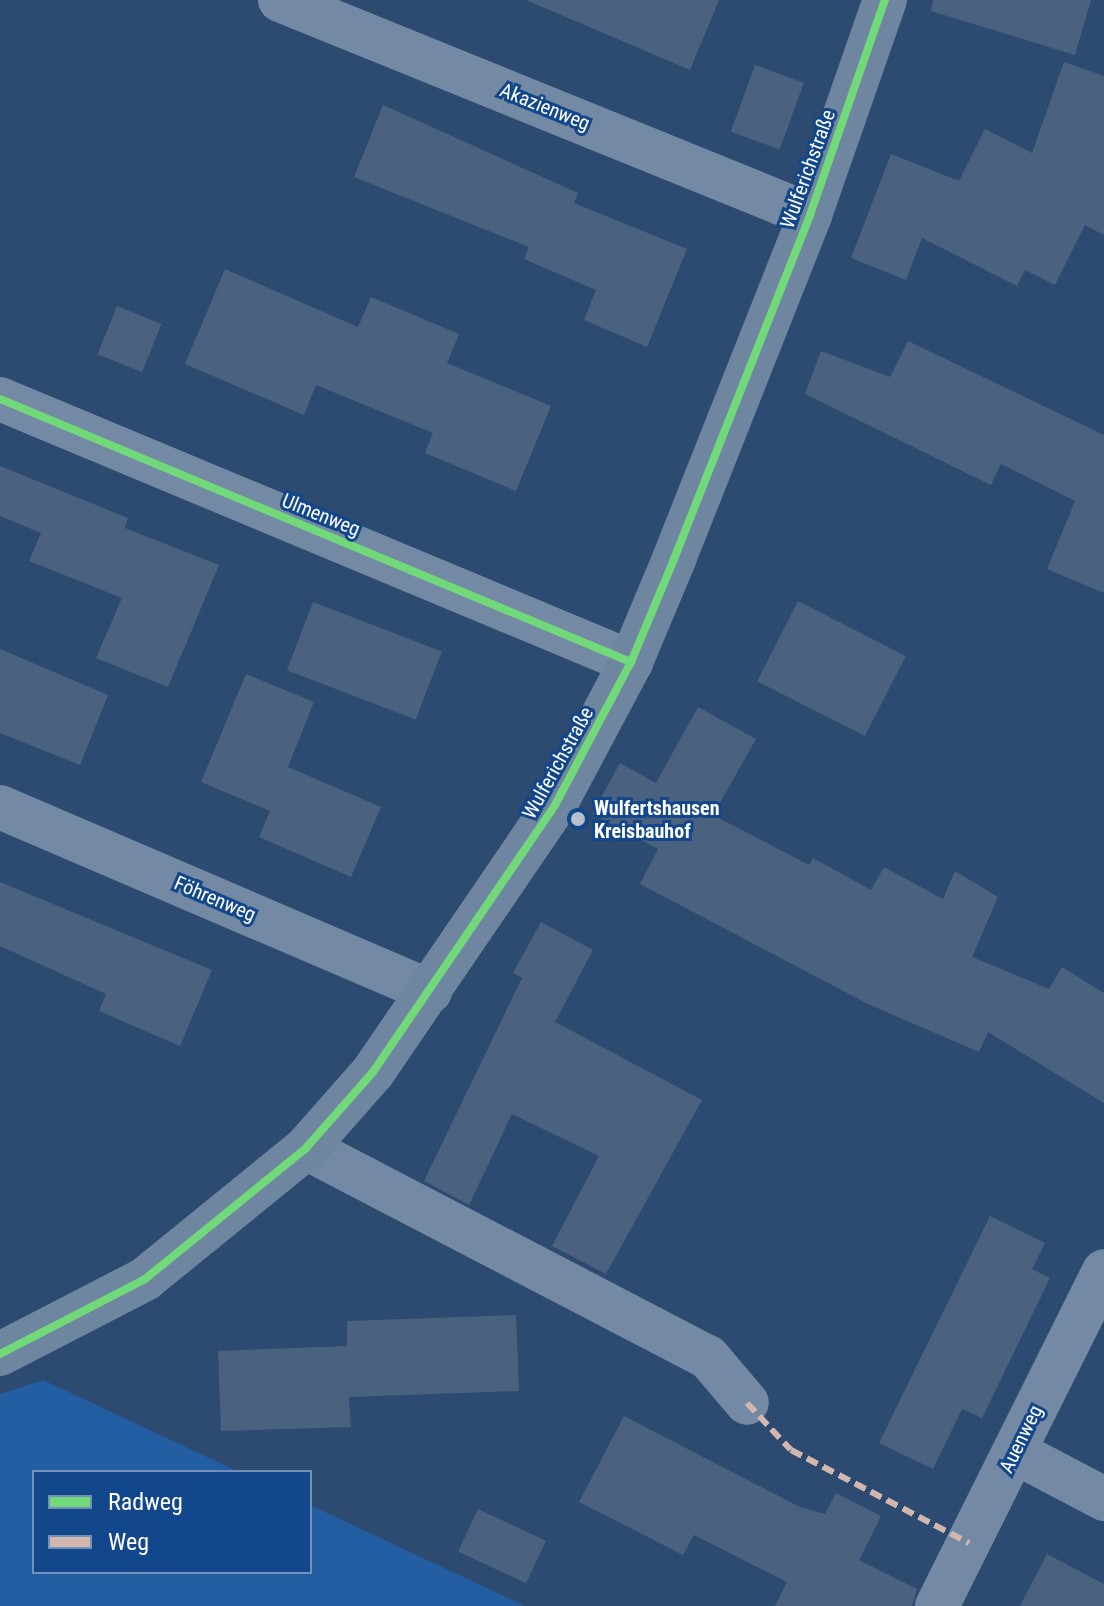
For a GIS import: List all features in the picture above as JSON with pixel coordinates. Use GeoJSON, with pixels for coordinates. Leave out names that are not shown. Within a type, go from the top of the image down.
{"type":"FeatureCollection","features":[{"type":"Feature","properties":{"kind":"main road","name":"Wulferichstraße"},"geometry":{"type":"LineString","coordinates":[[0,1354],[145,1279],[306,1148],[373,1072],[555,805],[631,662],[810,215],[885,0]]}},
{"type":"Feature","properties":{"kind":"street","name":"Akazienweg"},"geometry":{"type":"LineString","coordinates":[[280,0],[810,215]]}},
{"type":"Feature","properties":{"kind":"street","name":"Ulmenweg"},"geometry":{"type":"LineString","coordinates":[[0,399],[631,662]]}},
{"type":"Feature","properties":{"kind":"street","name":"Föhrenweg"},"geometry":{"type":"LineString","coordinates":[[0,807],[430,991]]}},
{"type":"Feature","properties":{"kind":"street"},"geometry":{"type":"LineString","coordinates":[[306,1148],[708,1357],[747,1403]]}},
{"type":"Feature","properties":{"kind":"street","name":"Auenweg"},"geometry":{"type":"LineString","coordinates":[[937,1606],[1104,1271]]}},
{"type":"Feature","properties":{"kind":"street"},"geometry":{"type":"LineString","coordinates":[[1015,1452],[1104,1499]]}},
{"type":"Feature","properties":{"kind":"shaded area"},"geometry":{"type":"Polygon","coordinates":[[[43,1380],[235,1470],[32,1470],[32,1574],[312,1574],[312,1506],[525,1606],[0,1606],[0,1394],[43,1380]]]}},
{"type":"Feature","properties":{"kind":"building"},"geometry":{"type":"Polygon","coordinates":[[[526,0],[719,0],[690,70],[526,0]]]}},
{"type":"Feature","properties":{"kind":"building"},"geometry":{"type":"Polygon","coordinates":[[[933,0],[1091,0],[1075,55],[931,11],[933,0]]]}},
{"type":"Feature","properties":{"kind":"building"},"geometry":{"type":"Polygon","coordinates":[[[1064,62],[1104,76],[1104,235],[1085,225],[1055,285],[1025,270],[1017,286],[922,238],[906,280],[851,258],[891,154],[959,181],[985,129],[1032,153],[1064,62]]]}},
{"type":"Feature","properties":{"kind":"building"},"geometry":{"type":"Polygon","coordinates":[[[755,65],[804,83],[780,150],[731,132],[755,65]]]}},
{"type":"Feature","properties":{"kind":"building"},"geometry":{"type":"Polygon","coordinates":[[[383,105],[578,193],[574,203],[687,249],[647,347],[584,320],[596,290],[524,259],[529,247],[354,177],[383,105]]]}},
{"type":"Feature","properties":{"kind":"building"},"geometry":{"type":"Polygon","coordinates":[[[225,269],[358,327],[371,297],[459,334],[447,363],[551,406],[516,491],[425,453],[433,433],[316,385],[304,415],[185,364],[225,269]]]}},
{"type":"Feature","properties":{"kind":"building"},"geometry":{"type":"Polygon","coordinates":[[[117,306],[162,324],[142,372],[98,354],[117,306]]]}},
{"type":"Feature","properties":{"kind":"building"},"geometry":{"type":"Polygon","coordinates":[[[908,341],[1104,435],[1104,593],[1047,569],[1075,501],[1001,464],[991,485],[805,394],[821,351],[890,377],[908,341]]]}},
{"type":"Feature","properties":{"kind":"building"},"geometry":{"type":"Polygon","coordinates":[[[0,466],[128,518],[125,528],[219,565],[168,687],[96,658],[122,598],[29,561],[41,533],[0,516],[0,466]]]}},
{"type":"Feature","properties":{"kind":"building"},"geometry":{"type":"Polygon","coordinates":[[[798,601],[906,656],[865,736],[757,681],[798,601]]]}},
{"type":"Feature","properties":{"kind":"building"},"geometry":{"type":"Polygon","coordinates":[[[313,602],[442,651],[416,720],[287,670],[313,602]]]}},
{"type":"Feature","properties":{"kind":"building"},"geometry":{"type":"Polygon","coordinates":[[[0,649],[108,695],[80,765],[0,733],[0,649]]]}},
{"type":"Feature","properties":{"kind":"building"},"geometry":{"type":"Polygon","coordinates":[[[246,674],[314,702],[288,767],[381,807],[351,877],[259,837],[270,811],[201,782],[246,674]]]}},
{"type":"Feature","properties":{"kind":"building"},"geometry":{"type":"Polygon","coordinates":[[[698,707],[756,739],[713,815],[809,865],[813,858],[871,890],[884,867],[943,899],[955,871],[998,897],[972,957],[1049,989],[1062,967],[1104,993],[1104,1103],[988,1032],[979,1052],[868,1004],[640,884],[658,849],[592,814],[620,763],[656,783],[698,707]]]}},
{"type":"Feature","properties":{"kind":"building"},"geometry":{"type":"Polygon","coordinates":[[[0,882],[212,970],[180,1046],[99,1011],[106,994],[0,946],[0,882]]]}},
{"type":"Feature","properties":{"kind":"building"},"geometry":{"type":"Polygon","coordinates":[[[541,922],[593,950],[555,1022],[702,1100],[606,1274],[552,1246],[599,1156],[512,1114],[469,1205],[424,1181],[522,978],[513,973],[541,922]]]}},
{"type":"Feature","properties":{"kind":"building"},"geometry":{"type":"Polygon","coordinates":[[[990,1216],[1045,1243],[1032,1269],[1050,1278],[982,1418],[962,1409],[933,1469],[879,1443],[990,1216]]]}},
{"type":"Feature","properties":{"kind":"building"},"geometry":{"type":"Polygon","coordinates":[[[516,1315],[519,1391],[349,1397],[351,1427],[221,1431],[218,1351],[347,1346],[347,1321],[516,1315]]]}},
{"type":"Feature","properties":{"kind":"building"},"geometry":{"type":"Polygon","coordinates":[[[624,1416],[800,1507],[825,1514],[836,1493],[881,1516],[859,1560],[917,1589],[912,1606],[775,1606],[787,1582],[694,1535],[683,1555],[579,1502],[624,1416]]]}},
{"type":"Feature","properties":{"kind":"building"},"geometry":{"type":"Polygon","coordinates":[[[478,1509],[546,1541],[526,1583],[458,1552],[478,1509]]]}},
{"type":"Feature","properties":{"kind":"building"},"geometry":{"type":"Polygon","coordinates":[[[1047,1554],[1104,1584],[1104,1606],[1020,1606],[1047,1554]]]}},
{"type":"Feature","properties":{"kind":"marked path"},"geometry":{"type":"LineString","coordinates":[[747,1403],[791,1450],[969,1543]]}},
{"type":"Feature","properties":{"kind":"cycle path"},"geometry":{"type":"LineString","coordinates":[[0,1354],[145,1279],[306,1148],[373,1072],[555,805],[631,662],[674,559],[810,215],[885,0]]}},
{"type":"Feature","properties":{"kind":"cycle path"},"geometry":{"type":"LineString","coordinates":[[0,399],[631,662]]}},
{"type":"Feature","properties":{"kind":"place","name":"Wulfertshausen Kreisbauhof"},"geometry":{"type":"Point","coordinates":[578,819]}}]}
